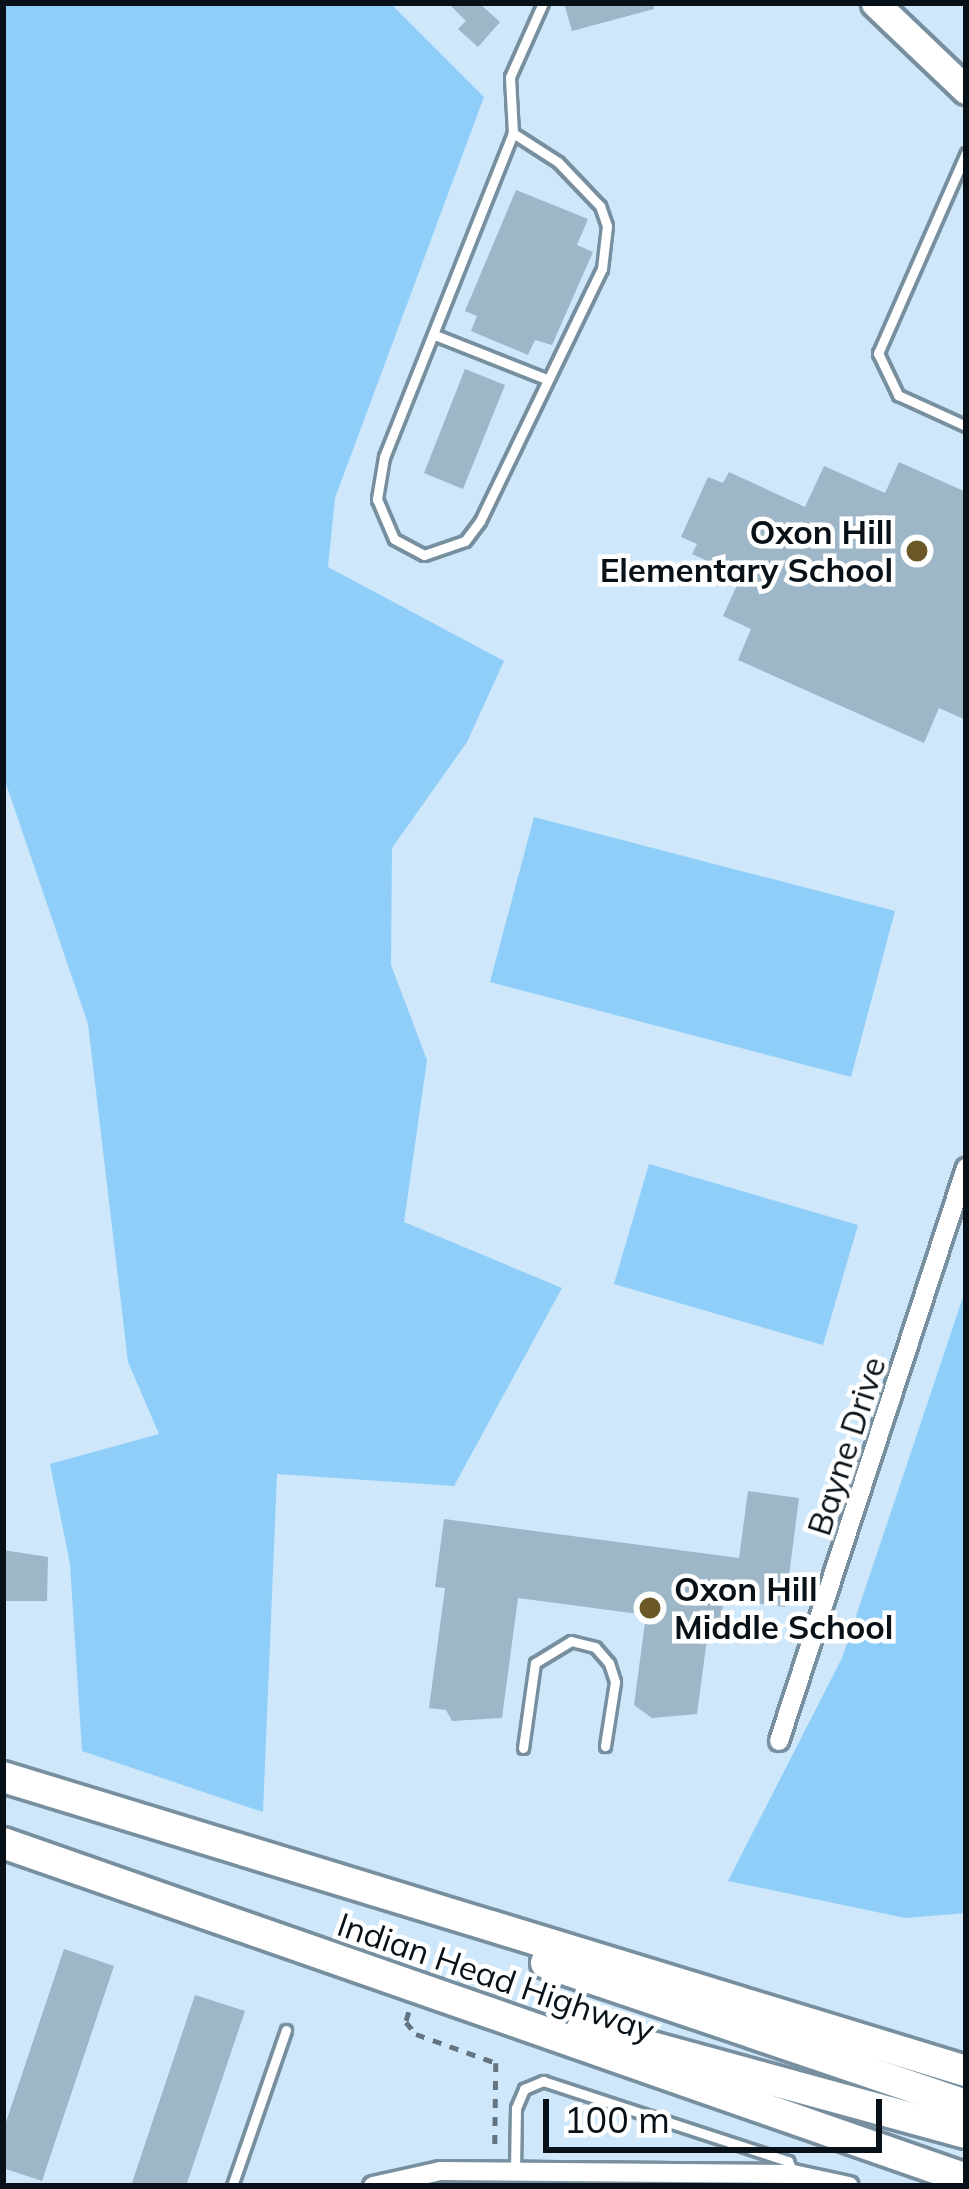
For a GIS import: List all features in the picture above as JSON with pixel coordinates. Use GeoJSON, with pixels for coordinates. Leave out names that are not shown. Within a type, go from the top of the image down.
{"type":"FeatureCollection","features":[{"type":"Feature","properties":{"kind":"highway","name":"Indian Head Highway"},"geometry":{"type":"LineString","coordinates":[[3,1777],[966,2071]]}},
{"type":"Feature","properties":{"kind":"highway","name":"Indian Head Highway"},"geometry":{"type":"LineString","coordinates":[[3,1844],[500,2012],[966,2179]]}},
{"type":"Feature","properties":{"kind":"highway"},"geometry":{"type":"LineString","coordinates":[[307,1872],[664,2008],[966,2105]]}},
{"type":"Feature","properties":{"kind":"highway"},"geometry":{"type":"LineString","coordinates":[[500,2012],[649,2041],[966,2133]]}},
{"type":"Feature","properties":{"kind":"main road"},"geometry":{"type":"LineString","coordinates":[[875,3],[966,90]]}},
{"type":"Feature","properties":{"kind":"street","name":"Bayne Drive"},"geometry":{"type":"LineString","coordinates":[[779,1741],[966,1168]]}},
{"type":"Feature","properties":{"kind":"street"},"geometry":{"type":"LineString","coordinates":[[374,2186],[412,2174],[515,2171],[793,2174],[849,2186]]}},
{"type":"Feature","properties":{"kind":"lane"},"geometry":{"type":"LineString","coordinates":[[513,133],[558,162],[600,206],[607,226],[602,268],[480,521],[465,541],[424,555],[394,539],[377,499],[384,457],[513,133],[510,77],[543,3]]}},
{"type":"Feature","properties":{"kind":"lane"},"geometry":{"type":"LineString","coordinates":[[966,153],[878,353],[898,395],[966,426]]}},
{"type":"Feature","properties":{"kind":"lane"},"geometry":{"type":"LineString","coordinates":[[435,335],[546,379]]}},
{"type":"Feature","properties":{"kind":"lane"},"geometry":{"type":"LineString","coordinates":[[523,1748],[536,1664],[571,1642],[595,1647],[609,1663],[615,1682],[605,1746]]}},
{"type":"Feature","properties":{"kind":"lane"},"geometry":{"type":"LineString","coordinates":[[232,2186],[286,2030]]}},
{"type":"Feature","properties":{"kind":"lane"},"geometry":{"type":"LineString","coordinates":[[515,2171],[516,2108],[524,2089],[543,2081],[788,2161],[793,2174]]}},
{"type":"Feature","properties":{"kind":"path"},"geometry":{"type":"LineString","coordinates":[[418,1986],[411,2030],[496,2063],[495,2154]]}},
{"type":"Feature","properties":{"kind":"shaded area"},"geometry":{"type":"Polygon","coordinates":[[[3,3],[390,3],[484,97],[335,498],[328,567],[504,661],[467,742],[392,848],[391,965],[427,1060],[404,1222],[562,1288],[454,1486],[277,1474],[263,1812],[82,1751],[70,1564],[50,1464],[159,1434],[128,1362],[88,1024],[3,775],[3,3]]]}},
{"type":"Feature","properties":{"kind":"shaded area"},"geometry":{"type":"Polygon","coordinates":[[[534,817],[895,911],[851,1077],[490,982],[534,817]]]}},
{"type":"Feature","properties":{"kind":"shaded area"},"geometry":{"type":"Polygon","coordinates":[[[649,1164],[858,1225],[823,1345],[614,1284],[649,1164]]]}},
{"type":"Feature","properties":{"kind":"shaded area"},"geometry":{"type":"Polygon","coordinates":[[[966,1288],[966,1913],[905,1918],[728,1881],[842,1658],[966,1288]]]}},
{"type":"Feature","properties":{"kind":"building"},"geometry":{"type":"Polygon","coordinates":[[[448,3],[479,3],[500,22],[478,47],[458,29],[466,21],[448,3]]]}},
{"type":"Feature","properties":{"kind":"building"},"geometry":{"type":"Polygon","coordinates":[[[564,3],[653,3],[654,9],[572,31],[564,3]]]}},
{"type":"Feature","properties":{"kind":"building"},"geometry":{"type":"Polygon","coordinates":[[[516,190],[588,219],[577,245],[593,252],[552,345],[535,340],[528,355],[471,331],[477,316],[465,311],[516,190]]]}},
{"type":"Feature","properties":{"kind":"building"},"geometry":{"type":"Polygon","coordinates":[[[465,369],[505,385],[463,489],[424,473],[465,369]]]}},
{"type":"Feature","properties":{"kind":"building"},"geometry":{"type":"Polygon","coordinates":[[[899,462],[966,492],[966,720],[939,708],[924,743],[738,660],[751,629],[723,616],[741,576],[692,554],[697,544],[681,537],[708,477],[723,483],[729,472],[805,507],[824,466],[885,493],[899,462]]]}},
{"type":"Feature","properties":{"kind":"building","name":"Oxon Hill Middle School"},"geometry":{"type":"Polygon","coordinates":[[[748,1491],[799,1498],[785,1607],[724,1599],[720,1625],[709,1624],[697,1714],[652,1718],[634,1705],[646,1615],[518,1598],[502,1718],[452,1721],[446,1710],[429,1708],[445,1588],[435,1587],[444,1519],[739,1558],[748,1491]]]}},
{"type":"Feature","properties":{"kind":"building"},"geometry":{"type":"Polygon","coordinates":[[[3,1550],[48,1557],[47,1601],[3,1601],[3,1550]]]}},
{"type":"Feature","properties":{"kind":"building"},"geometry":{"type":"Polygon","coordinates":[[[64,1949],[114,1966],[42,2181],[3,2168],[3,2131],[64,1949]]]}},
{"type":"Feature","properties":{"kind":"building"},"geometry":{"type":"Polygon","coordinates":[[[195,1995],[245,2011],[186,2186],[131,2186],[195,1995]]]}},
{"type":"Feature","properties":{"kind":"place","name":"Oxon Hill Elementary School"},"geometry":{"type":"Point","coordinates":[917,551]}},
{"type":"Feature","properties":{"kind":"place","name":"Oxon Hill Middle School"},"geometry":{"type":"Point","coordinates":[650,1608]}}]}
